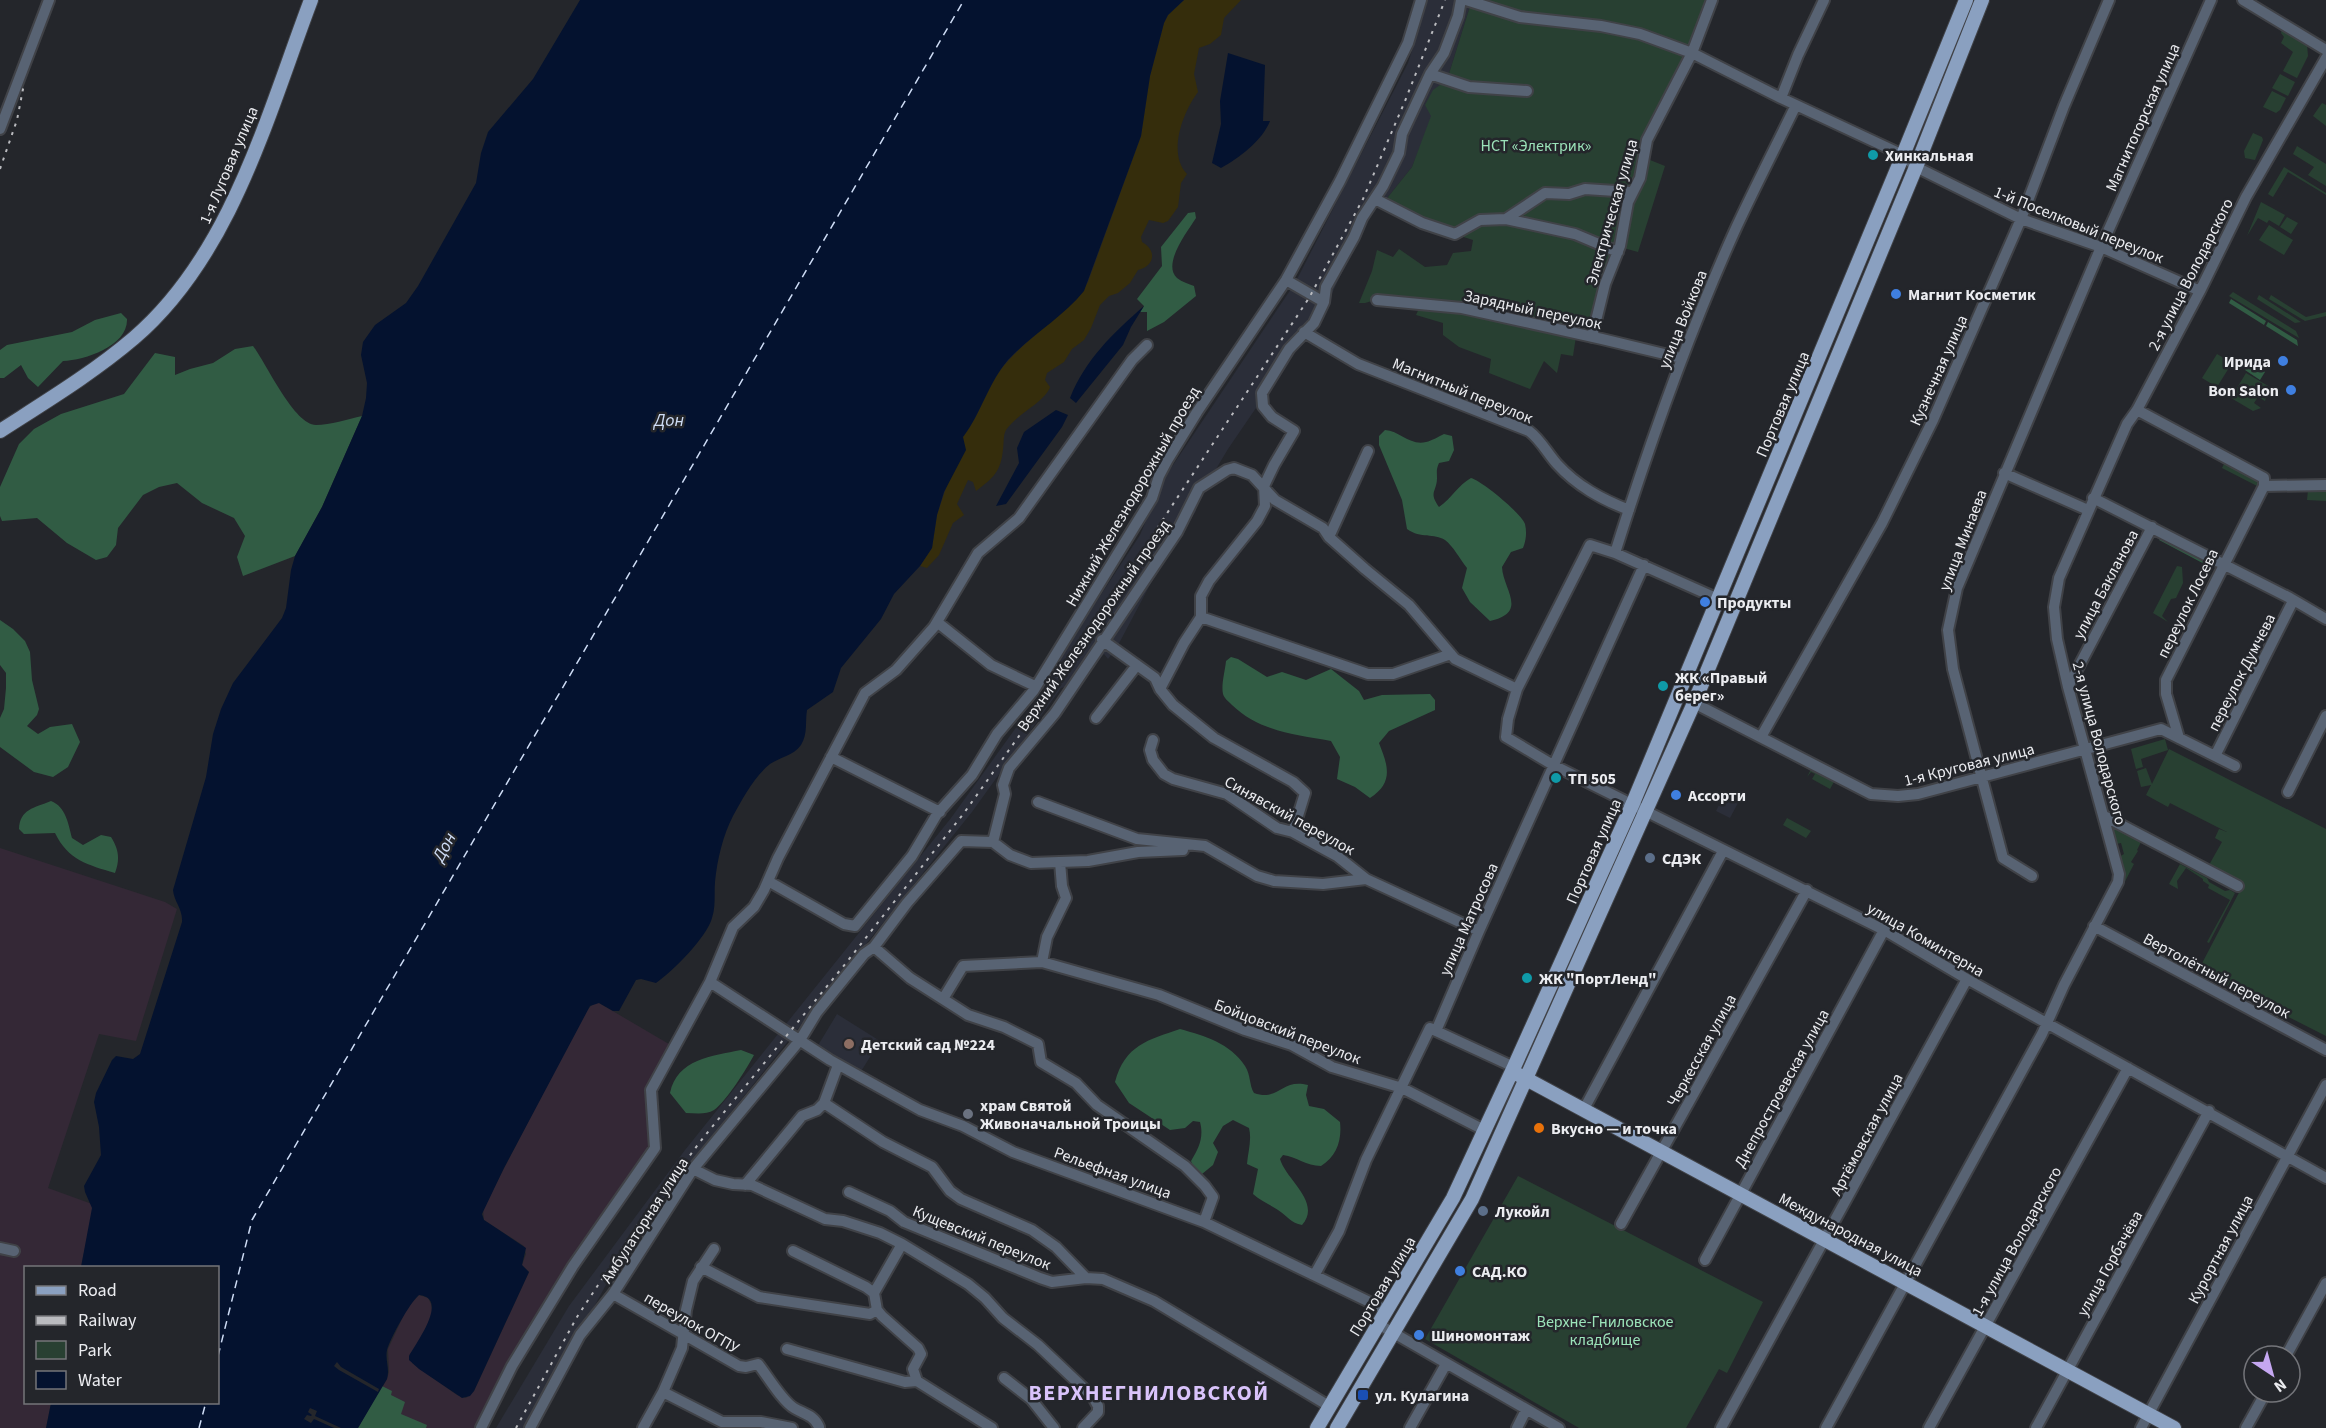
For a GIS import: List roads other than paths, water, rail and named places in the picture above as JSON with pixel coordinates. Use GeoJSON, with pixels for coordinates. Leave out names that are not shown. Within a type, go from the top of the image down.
{"type":"FeatureCollection","features":[{"type":"Feature","properties":{"kind":"main road","name":"1-я Луговая улица"},"geometry":{"type":"LineString","coordinates":[[0,432],[136,337],[192,275],[217,235],[242,181],[311,0]]}},
{"type":"Feature","properties":{"kind":"main road","name":"Портовая улица"},"geometry":{"type":"LineString","coordinates":[[1317,1428],[1453,1198],[1513,1069],[1633,803],[1904,155],[1966,0]]}},
{"type":"Feature","properties":{"kind":"main road","name":"Портовая улица"},"geometry":{"type":"LineString","coordinates":[[1337,1428],[1472,1199],[1694,703],[1916,167],[1982,0]]}},
{"type":"Feature","properties":{"kind":"main road","name":"Международная улица"},"geometry":{"type":"LineString","coordinates":[[1513,1069],[2174,1428]]}},
{"type":"Feature","properties":{"kind":"main road"},"geometry":{"type":"LineString","coordinates":[[1443,1215],[1453,1212],[1458,1217],[1458,1222]]}},
{"type":"Feature","properties":{"kind":"street"},"geometry":{"type":"LineString","coordinates":[[0,129],[49,0]]}},
{"type":"Feature","properties":{"kind":"street","name":"Нижний Железнодорожный проезд"},"geometry":{"type":"LineString","coordinates":[[768,881],[844,924],[855,926],[912,856],[940,812],[972,775],[997,734],[1035,686],[1152,498],[1159,476],[1197,412],[1286,280],[1340,181],[1396,68],[1408,43],[1421,0]]}},
{"type":"Feature","properties":{"kind":"street"},"geometry":{"type":"LineString","coordinates":[[1160,690],[1184,643],[1202,617],[1201,596],[1209,581],[1257,521],[1265,506],[1264,486],[1294,431],[1272,417],[1263,406],[1262,393],[1289,349],[1314,323],[1324,302],[1326,287],[1395,161],[1402,134],[1430,74],[1444,53],[1464,0]]}},
{"type":"Feature","properties":{"kind":"street","name":"1-й Поселковый переулок"},"geometry":{"type":"LineString","coordinates":[[1464,0],[1520,17],[1601,26],[1640,34],[1692,53],[1781,98],[1904,155],[1916,167],[2021,219],[2101,247],[2200,291]]}},
{"type":"Feature","properties":{"kind":"street","name":"Электрическая улица"},"geometry":{"type":"LineString","coordinates":[[1592,337],[1605,284],[1618,252],[1631,192],[1640,178],[1647,140],[1692,53],[1712,0]]}},
{"type":"Feature","properties":{"kind":"street"},"geometry":{"type":"LineString","coordinates":[[1781,98],[1824,0]]}},
{"type":"Feature","properties":{"kind":"street","name":"Кузнечная улица"},"geometry":{"type":"LineString","coordinates":[[1761,737],[1882,523],[1933,420],[2021,219],[2064,106],[2109,0]]}},
{"type":"Feature","properties":{"kind":"street"},"geometry":{"type":"LineString","coordinates":[[2243,0],[2326,50]]}},
{"type":"Feature","properties":{"kind":"street","name":"Магнитогорская улица"},"geometry":{"type":"LineString","coordinates":[[2101,247],[2208,1]]}},
{"type":"Feature","properties":{"kind":"street","name":"2-я улица Володарского"},"geometry":{"type":"LineString","coordinates":[[1827,1428],[2046,1023],[2119,877],[2057,639],[2054,607],[2059,578],[2127,424],[2137,410],[2200,291],[2246,197],[2326,58]]}},
{"type":"Feature","properties":{"kind":"street"},"geometry":{"type":"LineString","coordinates":[[1430,74],[1469,87],[1527,91]]}},
{"type":"Feature","properties":{"kind":"street","name":"улица Войкова"},"geometry":{"type":"LineString","coordinates":[[1615,553],[1663,405],[1681,358],[1736,228],[1796,105]]}},
{"type":"Feature","properties":{"kind":"street"},"geometry":{"type":"LineString","coordinates":[[1506,219],[1545,192],[1569,194],[1585,189],[1631,192]]}},
{"type":"Feature","properties":{"kind":"street"},"geometry":{"type":"LineString","coordinates":[[1375,200],[1422,223],[1455,234],[1480,220],[1506,219],[1575,234],[1618,252]]}},
{"type":"Feature","properties":{"kind":"street","name":"улица Минаева"},"geometry":{"type":"LineString","coordinates":[[2032,876],[2003,858],[1953,669],[1948,630],[1957,588],[2101,247]]}},
{"type":"Feature","properties":{"kind":"street"},"geometry":{"type":"LineString","coordinates":[[1286,280],[1324,302]]}},
{"type":"Feature","properties":{"kind":"street","name":"Зарядный переулок"},"geometry":{"type":"LineString","coordinates":[[1377,300],[1462,308],[1681,358]]}},
{"type":"Feature","properties":{"kind":"street","name":"Магнитный переулок"},"geometry":{"type":"LineString","coordinates":[[1304,332],[1358,364],[1529,431],[1536,436],[1557,464],[1576,483],[1599,498],[1629,510]]}},
{"type":"Feature","properties":{"kind":"street"},"geometry":{"type":"LineString","coordinates":[[481,1428],[512,1366],[573,1266],[655,1148],[655,1124],[650,1102],[651,1090],[710,982],[733,927],[754,907],[865,693],[896,670],[937,622],[978,552],[1019,518],[1132,360],[1147,345]]}},
{"type":"Feature","properties":{"kind":"street"},"geometry":{"type":"LineString","coordinates":[[2137,410],[2264,478],[2264,486],[2326,485]]}},
{"type":"Feature","properties":{"kind":"street"},"geometry":{"type":"LineString","coordinates":[[1329,537],[1368,451]]}},
{"type":"Feature","properties":{"kind":"street","name":"Верхний Железнодорожный проезд"},"geometry":{"type":"LineString","coordinates":[[993,842],[1005,794],[1003,785],[1009,768],[1055,713],[1102,640],[1177,532],[1199,488],[1234,468],[1252,476],[1264,486]]}},
{"type":"Feature","properties":{"kind":"street"},"geometry":{"type":"LineString","coordinates":[[2004,473],[2088,510]]}},
{"type":"Feature","properties":{"kind":"street"},"geometry":{"type":"LineString","coordinates":[[1264,486],[1275,500],[1323,528],[1329,537],[1408,604],[1455,659],[1517,689],[1590,545],[1644,565],[1734,606]]}},
{"type":"Feature","properties":{"kind":"street","name":"переулок Лосева"},"geometry":{"type":"LineString","coordinates":[[2179,738],[2166,694],[2166,680],[2264,486]]}},
{"type":"Feature","properties":{"kind":"street"},"geometry":{"type":"LineString","coordinates":[[2094,498],[2152,526],[2326,619]]}},
{"type":"Feature","properties":{"kind":"street","name":"улица Бакланова"},"geometry":{"type":"LineString","coordinates":[[2068,687],[2152,526]]}},
{"type":"Feature","properties":{"kind":"street","name":"улица Матросова"},"geometry":{"type":"LineString","coordinates":[[1315,1274],[1339,1231],[1366,1161],[1430,1028],[1436,1031],[1644,565]]}},
{"type":"Feature","properties":{"kind":"street","name":"переулок Думчева"},"geometry":{"type":"LineString","coordinates":[[2216,756],[2293,601]]}},
{"type":"Feature","properties":{"kind":"street"},"geometry":{"type":"LineString","coordinates":[[1202,617],[1368,674],[1393,674],[1451,654]]}},
{"type":"Feature","properties":{"kind":"street"},"geometry":{"type":"LineString","coordinates":[[937,622],[991,665],[1035,686]]}},
{"type":"Feature","properties":{"kind":"street"},"geometry":{"type":"LineString","coordinates":[[1102,640],[1155,678],[1160,690],[1181,712],[1214,738],[1293,782],[1305,794],[1293,832]]}},
{"type":"Feature","properties":{"kind":"street"},"geometry":{"type":"LineString","coordinates":[[1096,718],[1137,665]]}},
{"type":"Feature","properties":{"kind":"street","name":"улица Коминтерна"},"geometry":{"type":"LineString","coordinates":[[1517,689],[1508,719],[1506,737],[1553,765],[1633,803],[1723,851],[1808,890],[1884,930],[1967,979],[2326,1178]]}},
{"type":"Feature","properties":{"kind":"street","name":"1-я Круговая улица"},"geometry":{"type":"LineString","coordinates":[[1694,703],[1871,794],[1898,796],[1918,794],[1982,778],[2175,724]]}},
{"type":"Feature","properties":{"kind":"street"},"geometry":{"type":"LineString","coordinates":[[2288,792],[2326,716]]}},
{"type":"Feature","properties":{"kind":"street"},"geometry":{"type":"LineString","coordinates":[[2161,729],[2235,766]]}},
{"type":"Feature","properties":{"kind":"street","name":"Синявский переулок"},"geometry":{"type":"LineString","coordinates":[[1153,740],[1150,750],[1153,760],[1164,774],[1173,779],[1227,794],[1277,828],[1293,832],[1336,856],[1366,879],[1479,931]]}},
{"type":"Feature","properties":{"kind":"street"},"geometry":{"type":"LineString","coordinates":[[831,757],[940,812]]}},
{"type":"Feature","properties":{"kind":"street","name":"Синявский переулок"},"geometry":{"type":"LineString","coordinates":[[1038,802],[1137,839],[1205,846],[1257,876],[1274,881],[1323,884],[1366,879]]}},
{"type":"Feature","properties":{"kind":"street"},"geometry":{"type":"LineString","coordinates":[[2104,816],[2238,886]]}},
{"type":"Feature","properties":{"kind":"street"},"geometry":{"type":"LineString","coordinates":[[800,1040],[817,1012],[864,954],[874,947],[922,885],[961,840],[993,842],[1010,855],[1031,863],[1088,861],[1138,852],[1185,850],[1197,846]]}},
{"type":"Feature","properties":{"kind":"street"},"geometry":{"type":"LineString","coordinates":[[1584,1109],[1723,851]]}},
{"type":"Feature","properties":{"kind":"street"},"geometry":{"type":"LineString","coordinates":[[1042,962],[1047,938],[1066,898],[1062,886],[1060,862]]}},
{"type":"Feature","properties":{"kind":"street","name":"Черкесская улица"},"geometry":{"type":"LineString","coordinates":[[1621,1224],[1808,890]]}},
{"type":"Feature","properties":{"kind":"street","name":"Вертолётный переулок"},"geometry":{"type":"LineString","coordinates":[[2094,926],[2326,1050]]}},
{"type":"Feature","properties":{"kind":"street","name":"Днепростроевская улица"},"geometry":{"type":"LineString","coordinates":[[1705,1260],[1884,930]]}},
{"type":"Feature","properties":{"kind":"street"},"geometry":{"type":"LineString","coordinates":[[874,947],[910,978],[968,1015],[1004,1027],[1038,1044],[1041,1062],[1076,1083],[1097,1105],[1185,1166],[1213,1197],[1204,1222]]}},
{"type":"Feature","properties":{"kind":"street","name":"Бойцовский переулок"},"geometry":{"type":"LineString","coordinates":[[943,999],[963,966],[1042,962],[1159,995],[1218,1020],[1292,1045],[1332,1067],[1402,1088],[1485,1130]]}},
{"type":"Feature","properties":{"kind":"street","name":"Артёмовская улица"},"geometry":{"type":"LineString","coordinates":[[1721,1428],[1967,979]]}},
{"type":"Feature","properties":{"kind":"street","name":"Рельефная улица"},"geometry":{"type":"LineString","coordinates":[[710,982],[838,1065],[920,1110],[963,1126],[1013,1152],[1204,1222],[1386,1310]]}},
{"type":"Feature","properties":{"kind":"street","name":"Международная улица"},"geometry":{"type":"LineString","coordinates":[[1436,1031],[1513,1069]]}},
{"type":"Feature","properties":{"kind":"street","name":"Амбулаторная улица"},"geometry":{"type":"LineString","coordinates":[[530,1428],[580,1335],[613,1294],[693,1169],[800,1040]]}},
{"type":"Feature","properties":{"kind":"street"},"geometry":{"type":"LineString","coordinates":[[745,1185],[802,1116],[818,1110],[824,1103],[838,1065]]}},
{"type":"Feature","properties":{"kind":"street","name":"1-я улица Володарского"},"geometry":{"type":"LineString","coordinates":[[1929,1428],[2128,1068]]}},
{"type":"Feature","properties":{"kind":"street","name":"Курортная улица"},"geometry":{"type":"LineString","coordinates":[[2141,1428],[2326,1085]]}},
{"type":"Feature","properties":{"kind":"street"},"geometry":{"type":"LineString","coordinates":[[824,1103],[883,1142],[932,1167],[950,1191],[961,1199],[1032,1230],[1056,1247],[1086,1278]]}},
{"type":"Feature","properties":{"kind":"street","name":"улица Горбачёва"},"geometry":{"type":"LineString","coordinates":[[2036,1428],[2209,1112]]}},
{"type":"Feature","properties":{"kind":"street"},"geometry":{"type":"LineString","coordinates":[[693,1169],[724,1182],[752,1185],[825,1220],[852,1224],[880,1233],[902,1244],[976,1291],[1003,1318],[1038,1345],[1093,1397],[1098,1406],[1098,1412],[1083,1428]]}},
{"type":"Feature","properties":{"kind":"street","name":"Кущевский переулок"},"geometry":{"type":"LineString","coordinates":[[849,1192],[890,1211],[904,1222],[1040,1278],[1052,1282],[1086,1278],[1103,1280],[1154,1301],[1329,1406]]}},
{"type":"Feature","properties":{"kind":"street"},"geometry":{"type":"LineString","coordinates":[[902,1244],[874,1293],[877,1310],[918,1348],[921,1354],[913,1369],[917,1381]]}},
{"type":"Feature","properties":{"kind":"street"},"geometry":{"type":"LineString","coordinates":[[0,1248],[14,1251]]}},
{"type":"Feature","properties":{"kind":"street"},"geometry":{"type":"LineString","coordinates":[[643,1428],[663,1392],[682,1348],[693,1281],[714,1249]]}},
{"type":"Feature","properties":{"kind":"street"},"geometry":{"type":"LineString","coordinates":[[793,1251],[874,1293]]}},
{"type":"Feature","properties":{"kind":"street"},"geometry":{"type":"LineString","coordinates":[[701,1267],[759,1297],[870,1314],[877,1310]]}},
{"type":"Feature","properties":{"kind":"street"},"geometry":{"type":"LineString","coordinates":[[2293,1344],[2326,1283]]}},
{"type":"Feature","properties":{"kind":"street","name":"переулок ОГПУ"},"geometry":{"type":"LineString","coordinates":[[613,1294],[739,1366],[758,1364],[792,1407],[810,1415],[820,1428]]}},
{"type":"Feature","properties":{"kind":"street"},"geometry":{"type":"LineString","coordinates":[[1378,1324],[1559,1428]]}},
{"type":"Feature","properties":{"kind":"street"},"geometry":{"type":"LineString","coordinates":[[787,1349],[905,1382],[917,1381],[992,1428]]}},
{"type":"Feature","properties":{"kind":"street"},"geometry":{"type":"LineString","coordinates":[[1410,1428],[1446,1364]]}},
{"type":"Feature","properties":{"kind":"street"},"geometry":{"type":"LineString","coordinates":[[1004,1378],[1031,1399],[1054,1428]]}},
{"type":"Feature","properties":{"kind":"street"},"geometry":{"type":"LineString","coordinates":[[663,1392],[722,1422],[761,1422],[792,1428]]}},
{"type":"Feature","properties":{"kind":"street"},"geometry":{"type":"LineString","coordinates":[[2246,1428],[2259,1404]]}},
{"type":"Feature","properties":{"kind":"street"},"geometry":{"type":"LineString","coordinates":[[1516,1428],[1526,1410]]}},
{"type":"Feature","properties":{"kind":"water","name":"Дон"},"geometry":{"type":"Polygon","coordinates":[[[580,0],[1184,0],[1168,15],[1164,23],[1150,76],[1141,136],[1084,291],[1066,310],[1017,351],[1001,369],[963,437],[966,450],[944,492],[937,515],[932,548],[920,566],[894,594],[881,619],[841,668],[833,692],[807,710],[803,741],[798,749],[770,764],[745,795],[723,839],[716,874],[713,914],[704,934],[680,962],[656,983],[636,980],[619,1011],[613,1011],[599,1003],[590,1006],[504,1168],[482,1214],[484,1220],[526,1248],[522,1265],[529,1272],[474,1391],[470,1396],[462,1398],[409,1360],[431,1312],[428,1298],[419,1295],[392,1338],[387,1350],[387,1379],[358,1428],[46,1428],[51,1404],[219,1404],[219,1266],[81,1266],[92,1208],[84,1186],[101,1155],[94,1102],[96,1093],[116,1056],[133,1059],[140,1054],[182,922],[173,890],[206,777],[213,734],[233,683],[282,618],[286,608],[295,556],[322,507],[362,416],[367,383],[361,355],[363,342],[375,325],[406,303],[418,286],[476,183],[481,153],[488,132],[533,79],[580,0]]]}},
{"type":"Feature","properties":{"kind":"water"},"geometry":{"type":"Polygon","coordinates":[[[1228,53],[1265,65],[1263,121],[1270,121],[1262,135],[1249,148],[1221,168],[1212,163],[1221,124],[1220,101],[1228,53]]]}},
{"type":"Feature","properties":{"kind":"water"},"geometry":{"type":"Polygon","coordinates":[[[1144,306],[1123,345],[1076,403],[1070,398],[1092,359],[1121,326],[1144,306]]]}},
{"type":"Feature","properties":{"kind":"water"},"geometry":{"type":"Polygon","coordinates":[[[1056,410],[1068,415],[1062,427],[1006,504],[996,506],[1019,463],[1017,448],[1024,432],[1056,410]]]}},
{"type":"Feature","properties":{"kind":"railway"},"geometry":{"type":"LineString","coordinates":[[516,1428],[577,1317],[639,1223],[703,1138],[846,963],[964,813],[1034,715],[1309,298],[1363,199],[1445,0]]}},
{"type":"Feature","properties":{"kind":"railway"},"geometry":{"type":"LineString","coordinates":[[0,169],[17,120],[24,84]]}},
{"type":"Feature","properties":{"kind":"place","name":"Хинкальная"},"geometry":{"type":"Point","coordinates":[1873,155]}},
{"type":"Feature","properties":{"kind":"place","name":"Магнит Косметик"},"geometry":{"type":"Point","coordinates":[1896,294]}},
{"type":"Feature","properties":{"kind":"place","name":"Ирида"},"geometry":{"type":"Point","coordinates":[2283,361]}},
{"type":"Feature","properties":{"kind":"place","name":"Bon Salon"},"geometry":{"type":"Point","coordinates":[2291,390]}},
{"type":"Feature","properties":{"kind":"place","name":"Продукты"},"geometry":{"type":"Point","coordinates":[1705,602]}},
{"type":"Feature","properties":{"kind":"place","name":"ЖК «Правый берег»"},"geometry":{"type":"Point","coordinates":[1663,686]}},
{"type":"Feature","properties":{"kind":"place","name":"ТП 505"},"geometry":{"type":"Point","coordinates":[1556,778]}},
{"type":"Feature","properties":{"kind":"place","name":"Ассорти"},"geometry":{"type":"Point","coordinates":[1676,795]}},
{"type":"Feature","properties":{"kind":"place","name":"СДЭК"},"geometry":{"type":"Point","coordinates":[1650,858]}},
{"type":"Feature","properties":{"kind":"place","name":"ЖК \"ПортЛенд\""},"geometry":{"type":"Point","coordinates":[1527,978]}},
{"type":"Feature","properties":{"kind":"place","name":"Детский сад №224"},"geometry":{"type":"Point","coordinates":[849,1044]}},
{"type":"Feature","properties":{"kind":"place","name":"храм Святой Живоначальной Троицы"},"geometry":{"type":"Point","coordinates":[968,1114]}},
{"type":"Feature","properties":{"kind":"place","name":"Вкусно — и точка"},"geometry":{"type":"Point","coordinates":[1539,1128]}},
{"type":"Feature","properties":{"kind":"place","name":"Лукойл"},"geometry":{"type":"Point","coordinates":[1483,1211]}},
{"type":"Feature","properties":{"kind":"place","name":"САД.КО"},"geometry":{"type":"Point","coordinates":[1460,1271]}},
{"type":"Feature","properties":{"kind":"place","name":"Шиномонтаж"},"geometry":{"type":"Point","coordinates":[1419,1335]}},
{"type":"Feature","properties":{"kind":"place","name":"ул. Кулагина"},"geometry":{"type":"Point","coordinates":[1363,1395]}},
{"type":"Feature","properties":{"kind":"district","name":"ВЕРХНЕГНИЛОВСКОЙ"},"geometry":{"type":"Point","coordinates":[1149,1392]}},
{"type":"Feature","properties":{"kind":"park label","name":"НСТ «Электрик»"},"geometry":{"type":"Point","coordinates":[1536,145]}},
{"type":"Feature","properties":{"kind":"park label","name":"Верхне-Гниловское кладбище"},"geometry":{"type":"Point","coordinates":[1605,1330]}}]}
